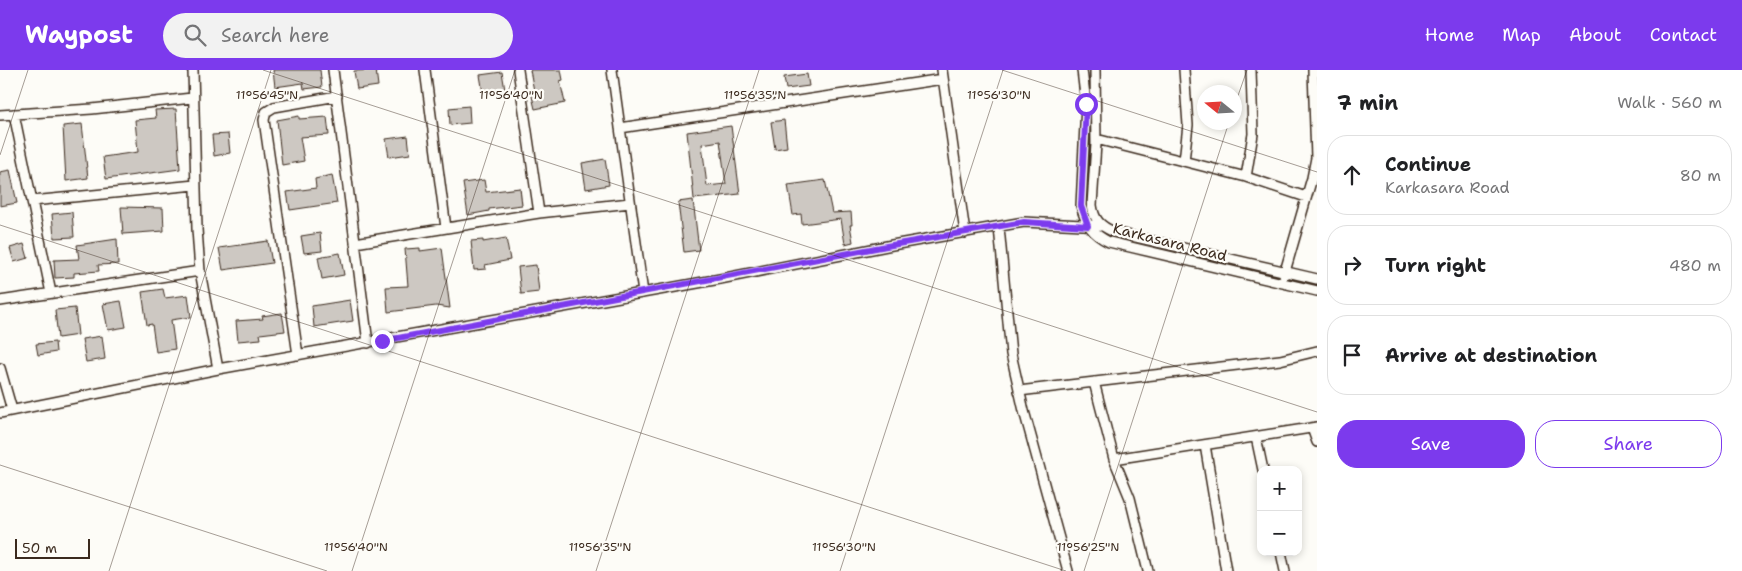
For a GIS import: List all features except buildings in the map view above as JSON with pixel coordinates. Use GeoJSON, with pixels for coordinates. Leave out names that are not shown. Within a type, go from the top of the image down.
{"type":"FeatureCollection","features":[{"type":"Feature","properties":{"kind":"street"},"geometry":{"type":"LineString","coordinates":[[193,70],[192,98],[200,271],[218,369]]}},
{"type":"Feature","properties":{"kind":"street"},"geometry":{"type":"LineString","coordinates":[[333,70],[368,343]]}},
{"type":"Feature","properties":{"kind":"street"},"geometry":{"type":"LineString","coordinates":[[425,70],[446,228]]}},
{"type":"Feature","properties":{"kind":"street"},"geometry":{"type":"LineString","coordinates":[[518,70],[539,213]]}},
{"type":"Feature","properties":{"kind":"street"},"geometry":{"type":"LineString","coordinates":[[612,70],[643,293]]}},
{"type":"Feature","properties":{"kind":"street"},"geometry":{"type":"LineString","coordinates":[[1082,70],[1086,104],[1081,206],[1088,226]]}},
{"type":"Feature","properties":{"kind":"street","name":"Karkasara Road"},"geometry":{"type":"LineString","coordinates":[[1095,70],[1096,138],[1092,205],[1093,214],[1102,226],[1114,232],[1317,279]]}},
{"type":"Feature","properties":{"kind":"street"},"geometry":{"type":"LineString","coordinates":[[1184,70],[1188,126],[1184,161]]}},
{"type":"Feature","properties":{"kind":"street"},"geometry":{"type":"LineString","coordinates":[[1246,177],[1253,134],[1252,70]]}},
{"type":"Feature","properties":{"kind":"street"},"geometry":{"type":"LineString","coordinates":[[1282,283],[1316,158],[1314,71]]}},
{"type":"Feature","properties":{"kind":"street"},"geometry":{"type":"LineString","coordinates":[[620,128],[943,75],[965,232]]}},
{"type":"Feature","properties":{"kind":"street"},"geometry":{"type":"LineString","coordinates":[[298,355],[264,120],[266,112],[274,107],[336,96]]}},
{"type":"Feature","properties":{"kind":"street"},"geometry":{"type":"LineString","coordinates":[[0,115],[92,109],[192,98]]}},
{"type":"Feature","properties":{"kind":"street"},"geometry":{"type":"LineString","coordinates":[[14,114],[51,293]]}},
{"type":"Feature","properties":{"kind":"street"},"geometry":{"type":"LineString","coordinates":[[1096,138],[1246,177],[1306,198]]}},
{"type":"Feature","properties":{"kind":"street"},"geometry":{"type":"LineString","coordinates":[[32,201],[195,184]]}},
{"type":"Feature","properties":{"kind":"street"},"geometry":{"type":"LineString","coordinates":[[355,243],[539,213],[630,203]]}},
{"type":"Feature","properties":{"kind":"street"},"geometry":{"type":"LineString","coordinates":[[0,413],[218,369],[643,293],[965,232],[1024,222],[1102,226]]}},
{"type":"Feature","properties":{"kind":"street","name":"Karkasara Road"},"geometry":{"type":"LineString","coordinates":[[1088,226],[1097,237],[1109,242],[1317,291]]}},
{"type":"Feature","properties":{"kind":"street"},"geometry":{"type":"LineString","coordinates":[[999,227],[1011,354],[1019,391],[1068,571]]}},
{"type":"Feature","properties":{"kind":"street"},"geometry":{"type":"LineString","coordinates":[[0,301],[200,271]]}},
{"type":"Feature","properties":{"kind":"street"},"geometry":{"type":"LineString","coordinates":[[1019,391],[1280,360],[1317,351]]}},
{"type":"Feature","properties":{"kind":"street"},"geometry":{"type":"LineString","coordinates":[[0,368],[12,410]]}},
{"type":"Feature","properties":{"kind":"street"},"geometry":{"type":"LineString","coordinates":[[1094,382],[1114,459],[1130,498],[1148,571]]}},
{"type":"Feature","properties":{"kind":"street"},"geometry":{"type":"LineString","coordinates":[[1114,459],[1314,427],[1317,442]]}},
{"type":"Feature","properties":{"kind":"street"},"geometry":{"type":"LineString","coordinates":[[1256,437],[1262,466]]}},
{"type":"Feature","properties":{"kind":"street"},"geometry":{"type":"LineString","coordinates":[[1205,445],[1226,571]]}},
{"type":"Feature","properties":{"kind":"street"},"geometry":{"type":"LineString","coordinates":[[1282,556],[1285,571]]}},
{"type":"Feature","properties":{"kind":"route"},"geometry":{"type":"LineString","coordinates":[[382,341],[1024,222],[1088,226],[1081,206],[1086,104]]}}]}
